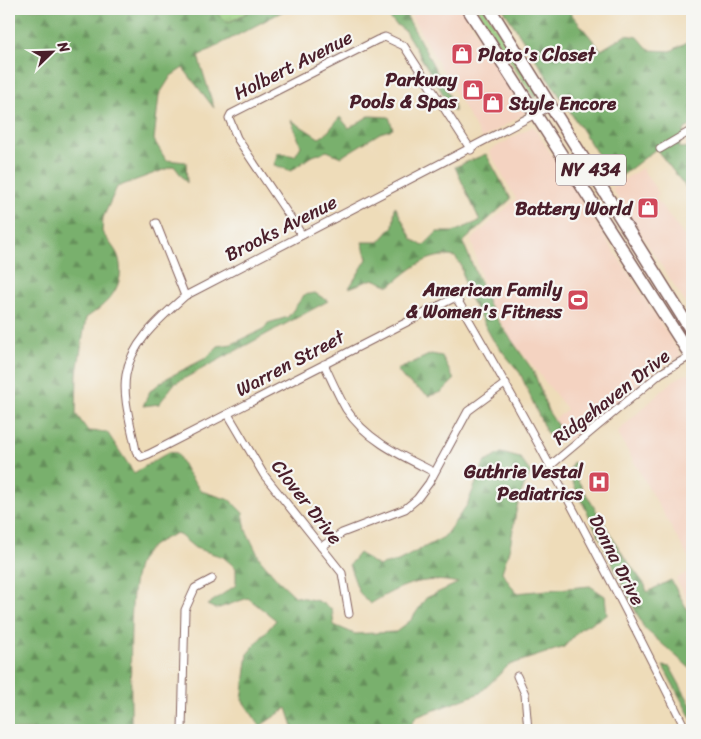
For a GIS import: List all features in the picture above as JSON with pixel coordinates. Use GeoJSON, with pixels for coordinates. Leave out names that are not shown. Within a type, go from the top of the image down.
{"type":"FeatureCollection","features":[{"type":"Feature","properties":{"kind":"main road","name":"NY 434"},"geometry":{"type":"LineString","coordinates":[[468,9],[692,356]]}},
{"type":"Feature","properties":{"kind":"main road","name":"NY 434"},"geometry":{"type":"LineString","coordinates":[[490,9],[692,332]]}},
{"type":"Feature","properties":{"kind":"street","name":"Holbert Avenue"},"geometry":{"type":"LineString","coordinates":[[302,235],[237,138],[229,118],[231,114],[377,40],[385,37],[397,41],[404,46],[471,150]]}},
{"type":"Feature","properties":{"kind":"street","name":"Brooks Avenue"},"geometry":{"type":"LineString","coordinates":[[137,453],[126,390],[126,375],[131,358],[139,343],[185,296],[471,150],[551,106]]}},
{"type":"Feature","properties":{"kind":"street"},"geometry":{"type":"LineString","coordinates":[[660,149],[692,130]]}},
{"type":"Feature","properties":{"kind":"street"},"geometry":{"type":"LineString","coordinates":[[156,222],[185,296]]}},
{"type":"Feature","properties":{"kind":"street","name":"Warren Street"},"geometry":{"type":"LineString","coordinates":[[137,453],[141,457],[149,454],[446,300],[454,298],[458,301]]}},
{"type":"Feature","properties":{"kind":"street","name":"Donna Drive"},"geometry":{"type":"LineString","coordinates":[[458,301],[551,465],[686,730]]}},
{"type":"Feature","properties":{"kind":"street","name":"Ridgehaven Drive"},"geometry":{"type":"LineString","coordinates":[[551,465],[661,373],[692,356]]}},
{"type":"Feature","properties":{"kind":"street"},"geometry":{"type":"LineString","coordinates":[[324,364],[347,409],[360,427],[377,442],[434,472]]}},
{"type":"Feature","properties":{"kind":"street"},"geometry":{"type":"LineString","coordinates":[[321,547],[353,527],[405,509],[417,499],[468,411],[506,383]]}},
{"type":"Feature","properties":{"kind":"street","name":"Clover Drive"},"geometry":{"type":"LineString","coordinates":[[228,414],[264,475],[342,573],[349,614]]}},
{"type":"Feature","properties":{"kind":"street"},"geometry":{"type":"LineString","coordinates":[[182,730],[185,610],[195,588],[212,579]]}},
{"type":"Feature","properties":{"kind":"street"},"geometry":{"type":"LineString","coordinates":[[517,676],[525,694],[528,730]]}},
{"type":"Feature","properties":{"kind":"shaded area"},"geometry":{"type":"Polygon","coordinates":[[[407,9],[462,9],[526,113],[482,139],[407,9]]]}},
{"type":"Feature","properties":{"kind":"shaded area"},"geometry":{"type":"Polygon","coordinates":[[[533,126],[682,356],[656,370],[571,445],[550,423],[567,409],[513,341],[488,302],[471,240],[516,199],[489,151],[533,126]]]}},
{"type":"Feature","properties":{"kind":"shaded area"},"geometry":{"type":"Polygon","coordinates":[[[642,168],[659,194],[655,197],[685,237],[692,233],[692,313],[611,188],[642,168]]]}},
{"type":"Feature","properties":{"kind":"shaded area"},"geometry":{"type":"Polygon","coordinates":[[[686,374],[692,375],[692,564],[617,432],[674,380],[686,374]]]}},
{"type":"Feature","properties":{"kind":"shaded area"},"geometry":{"type":"Polygon","coordinates":[[[692,569],[692,611],[676,579],[692,569]]]}},
{"type":"Feature","properties":{"kind":"green space"},"geometry":{"type":"Polygon","coordinates":[[[9,9],[217,9],[216,13],[228,23],[254,9],[287,9],[198,56],[214,108],[183,68],[171,76],[159,95],[154,140],[166,160],[186,162],[187,183],[174,166],[117,187],[103,218],[102,232],[119,259],[120,278],[108,301],[86,318],[77,373],[76,414],[88,431],[107,432],[134,473],[169,452],[177,453],[187,472],[201,491],[230,500],[243,513],[246,530],[260,559],[278,580],[295,596],[318,601],[332,609],[334,625],[355,634],[396,632],[411,620],[426,598],[458,583],[433,580],[422,581],[402,587],[370,604],[359,592],[349,565],[359,553],[378,566],[398,561],[444,537],[467,505],[484,463],[501,453],[520,458],[531,473],[519,498],[510,545],[502,572],[516,593],[590,586],[605,596],[607,615],[580,629],[564,647],[509,665],[480,693],[416,717],[408,730],[294,730],[287,708],[260,726],[242,700],[248,653],[276,620],[248,598],[216,609],[207,605],[236,585],[236,568],[223,557],[195,548],[177,533],[152,546],[141,559],[136,572],[133,591],[131,641],[131,730],[9,730],[9,9]]]}},
{"type":"Feature","properties":{"kind":"green space"},"geometry":{"type":"Polygon","coordinates":[[[217,9],[254,9],[228,23],[215,13],[217,9]]]}},
{"type":"Feature","properties":{"kind":"green space"},"geometry":{"type":"Polygon","coordinates":[[[382,9],[403,9],[454,104],[454,112],[405,31],[393,22],[382,9]]]}},
{"type":"Feature","properties":{"kind":"green space"},"geometry":{"type":"Polygon","coordinates":[[[477,9],[484,9],[535,89],[537,96],[534,98],[477,9]]]}},
{"type":"Feature","properties":{"kind":"green space"},"geometry":{"type":"Polygon","coordinates":[[[503,9],[567,9],[601,50],[626,35],[638,37],[649,50],[671,51],[687,42],[692,43],[692,125],[685,129],[679,148],[692,147],[692,195],[656,149],[615,181],[503,9]]]}},
{"type":"Feature","properties":{"kind":"green space"},"geometry":{"type":"Polygon","coordinates":[[[369,116],[389,117],[393,129],[380,133],[341,157],[327,151],[310,157],[291,171],[274,165],[278,153],[295,156],[301,146],[291,120],[319,138],[326,134],[340,117],[349,128],[369,116]]]}},
{"type":"Feature","properties":{"kind":"green space"},"geometry":{"type":"Polygon","coordinates":[[[486,154],[511,199],[463,242],[492,312],[534,372],[548,411],[563,434],[553,440],[546,432],[520,373],[493,340],[466,291],[461,265],[455,257],[436,257],[419,264],[390,286],[373,279],[349,288],[367,259],[362,242],[379,242],[393,226],[395,206],[412,239],[423,246],[437,232],[453,232],[480,221],[455,167],[486,154]]]}},
{"type":"Feature","properties":{"kind":"green space"},"geometry":{"type":"Polygon","coordinates":[[[315,293],[328,301],[174,384],[159,404],[143,406],[150,391],[167,378],[206,358],[218,346],[232,344],[264,329],[268,323],[288,317],[304,295],[315,293]]]}},
{"type":"Feature","properties":{"kind":"green space"},"geometry":{"type":"Polygon","coordinates":[[[431,354],[442,356],[454,380],[442,392],[429,396],[405,380],[397,370],[431,354]]]}},
{"type":"Feature","properties":{"kind":"green space"},"geometry":{"type":"Polygon","coordinates":[[[573,462],[579,465],[577,479],[623,555],[645,585],[647,592],[671,580],[692,618],[692,670],[644,628],[568,473],[573,462]]]}},
{"type":"Feature","properties":{"kind":"green space"},"geometry":{"type":"Polygon","coordinates":[[[663,666],[670,667],[692,707],[692,720],[663,666]]]}},
{"type":"Feature","properties":{"kind":"place","name":"Plato's Closet"},"geometry":{"type":"Point","coordinates":[462,54]}},
{"type":"Feature","properties":{"kind":"place","name":"Parkway Pools & Spas"},"geometry":{"type":"Point","coordinates":[473,90]}},
{"type":"Feature","properties":{"kind":"place","name":"Style Encore"},"geometry":{"type":"Point","coordinates":[493,103]}},
{"type":"Feature","properties":{"kind":"place","name":"Battery World"},"geometry":{"type":"Point","coordinates":[648,208]}},
{"type":"Feature","properties":{"kind":"place","name":"American Family & Women's Fitness"},"geometry":{"type":"Point","coordinates":[578,300]}},
{"type":"Feature","properties":{"kind":"place","name":"Guthrie Vestal Pediatrics"},"geometry":{"type":"Point","coordinates":[599,482]}}]}
